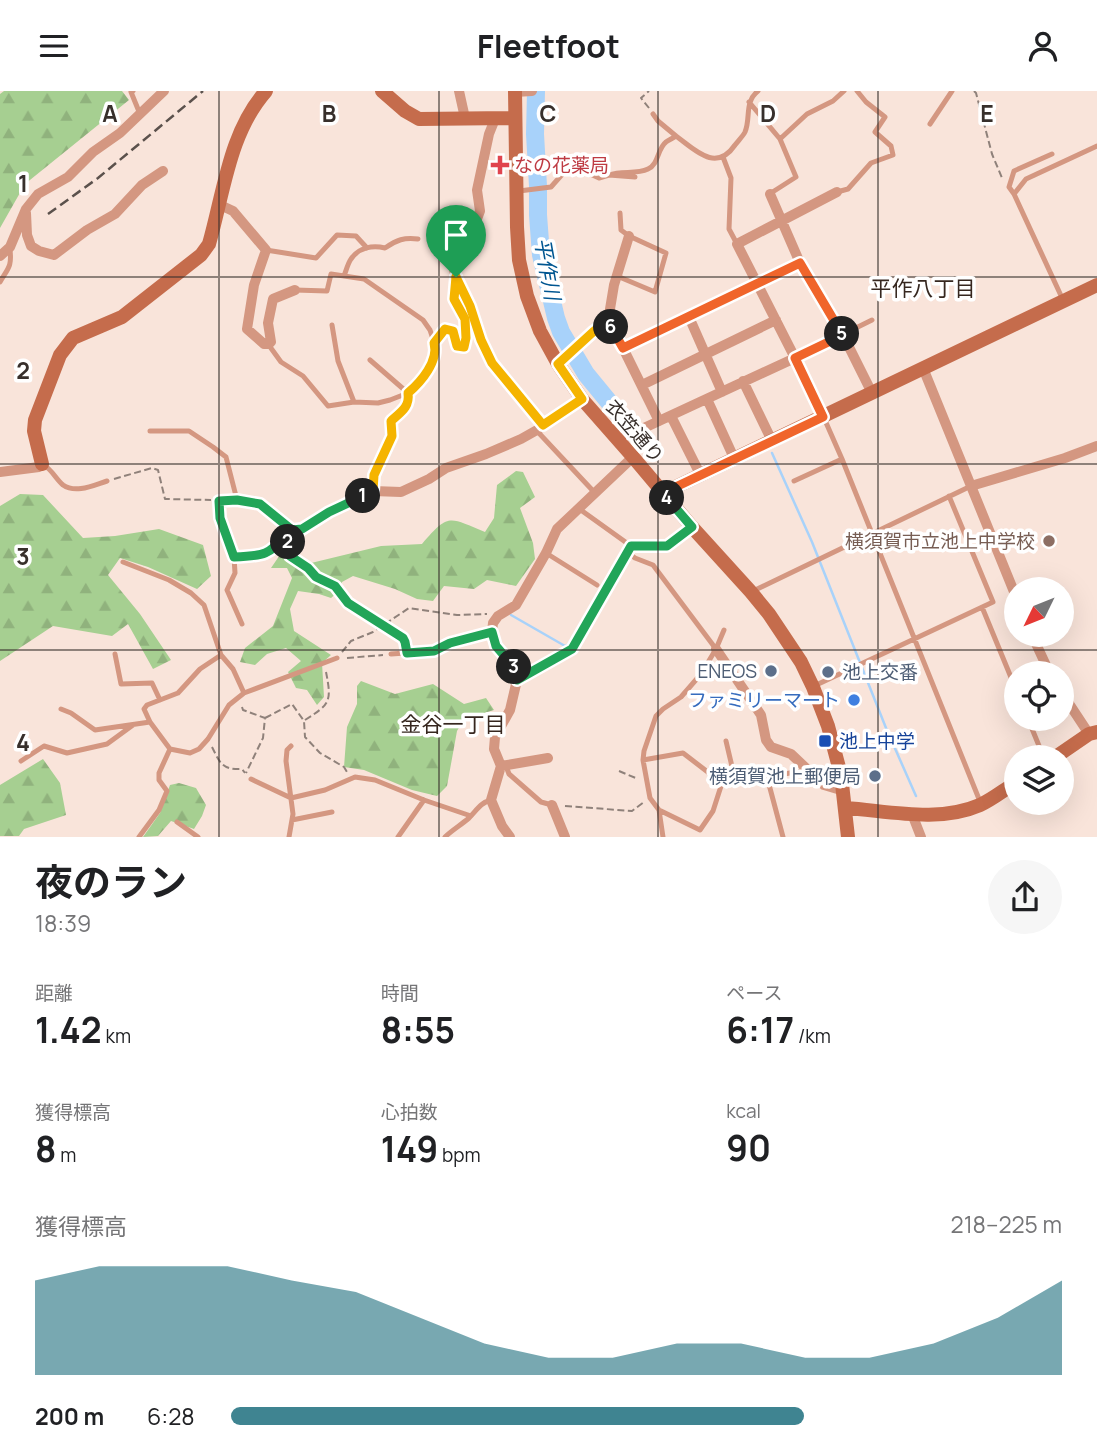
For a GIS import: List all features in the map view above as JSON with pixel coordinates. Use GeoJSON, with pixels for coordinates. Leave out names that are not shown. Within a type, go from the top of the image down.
{"type":"FeatureCollection","features":[{"type":"Feature","properties":{"kind":"street"},"geometry":{"type":"LineString","coordinates":[[0,257],[10,247],[26,209],[38,194],[68,177],[93,152],[120,134],[164,91]]}},
{"type":"Feature","properties":{"kind":"street"},"geometry":{"type":"LineString","coordinates":[[0,472],[39,467],[42,464],[34,431],[35,420],[60,355],[73,338],[122,317],[201,255],[209,244],[229,160],[250,114],[267,91]]}},
{"type":"Feature","properties":{"kind":"street"},"geometry":{"type":"LineString","coordinates":[[382,91],[419,119],[514,118]]}},
{"type":"Feature","properties":{"kind":"street"},"geometry":{"type":"LineString","coordinates":[[459,91],[465,118]]}},
{"type":"Feature","properties":{"kind":"street"},"geometry":{"type":"LineString","coordinates":[[514,91],[533,91]]}},
{"type":"Feature","properties":{"kind":"street","name":"衣笠通り"},"geometry":{"type":"LineString","coordinates":[[514,91],[519,260],[527,296],[540,331],[582,399],[751,591],[801,662],[828,726],[844,791],[848,837]]}},
{"type":"Feature","properties":{"kind":"street"},"geometry":{"type":"LineString","coordinates":[[495,118],[477,190],[480,211],[466,248],[452,263],[492,363],[540,428]]}},
{"type":"Feature","properties":{"kind":"street"},"geometry":{"type":"LineString","coordinates":[[26,209],[27,235],[31,246],[54,255],[87,230],[115,214],[142,185],[163,171]]}},
{"type":"Feature","properties":{"kind":"street"},"geometry":{"type":"LineString","coordinates":[[823,417],[737,244],[837,193]]}},
{"type":"Feature","properties":{"kind":"street"},"geometry":{"type":"LineString","coordinates":[[769,194],[800,263],[843,335],[872,393]]}},
{"type":"Feature","properties":{"kind":"street"},"geometry":{"type":"LineString","coordinates":[[218,204],[233,211],[266,250],[254,285],[247,329],[264,344],[271,342],[268,323],[273,299],[295,290]]}},
{"type":"Feature","properties":{"kind":"street"},"geometry":{"type":"LineString","coordinates":[[629,236],[608,321],[659,421]]}},
{"type":"Feature","properties":{"kind":"street"},"geometry":{"type":"LineString","coordinates":[[623,348],[800,263]]}},
{"type":"Feature","properties":{"kind":"street"},"geometry":{"type":"LineString","coordinates":[[434,343],[445,329],[453,331],[457,346],[464,347],[465,319],[454,299],[456,277]]}},
{"type":"Feature","properties":{"kind":"street"},"geometry":{"type":"LineString","coordinates":[[663,493],[1097,285]]}},
{"type":"Feature","properties":{"kind":"street"},"geometry":{"type":"LineString","coordinates":[[689,317],[722,392]]}},
{"type":"Feature","properties":{"kind":"street"},"geometry":{"type":"LineString","coordinates":[[642,385],[776,320]]}},
{"type":"Feature","properties":{"kind":"street"},"geometry":{"type":"LineString","coordinates":[[558,364],[608,321]]}},
{"type":"Feature","properties":{"kind":"street"},"geometry":{"type":"LineString","coordinates":[[618,440],[795,358]]}},
{"type":"Feature","properties":{"kind":"street"},"geometry":{"type":"LineString","coordinates":[[923,368],[1008,577]]}},
{"type":"Feature","properties":{"kind":"street"},"geometry":{"type":"LineString","coordinates":[[743,381],[772,441]]}},
{"type":"Feature","properties":{"kind":"street"},"geometry":{"type":"LineString","coordinates":[[292,530],[302,529],[329,512],[373,491],[401,492],[446,468],[486,454],[540,428],[582,399]]}},
{"type":"Feature","properties":{"kind":"street"},"geometry":{"type":"LineString","coordinates":[[707,399],[734,458]]}},
{"type":"Feature","properties":{"kind":"street"},"geometry":{"type":"LineString","coordinates":[[671,416],[701,474]]}},
{"type":"Feature","properties":{"kind":"street"},"geometry":{"type":"LineString","coordinates":[[971,486],[1065,459],[1097,446]]}},
{"type":"Feature","properties":{"kind":"street"},"geometry":{"type":"LineString","coordinates":[[510,837],[491,800],[503,766],[494,748],[495,737],[510,710],[517,673],[496,646],[493,624],[499,615],[516,605],[558,529],[633,457]]}},
{"type":"Feature","properties":{"kind":"street"},"geometry":{"type":"LineString","coordinates":[[629,549],[667,546],[692,527]]}},
{"type":"Feature","properties":{"kind":"street"},"geometry":{"type":"LineString","coordinates":[[716,649],[761,715],[766,740],[771,747],[791,754],[824,785],[844,791]]}},
{"type":"Feature","properties":{"kind":"street"},"geometry":{"type":"LineString","coordinates":[[1074,708],[1093,733],[1074,745]]}},
{"type":"Feature","properties":{"kind":"street"},"geometry":{"type":"LineString","coordinates":[[503,766],[548,758]]}},
{"type":"Feature","properties":{"kind":"street"},"geometry":{"type":"LineString","coordinates":[[846,807],[912,814],[958,812],[981,804],[1004,790]]}},
{"type":"Feature","properties":{"kind":"street"},"geometry":{"type":"LineString","coordinates":[[552,805],[565,837]]}},
{"type":"Feature","properties":{"kind":"street"},"geometry":{"type":"LineString","coordinates":[[912,814],[920,837]]}},
{"type":"Feature","properties":{"kind":"lane"},"geometry":{"type":"LineString","coordinates":[[133,91],[131,92],[140,114]]}},
{"type":"Feature","properties":{"kind":"lane"},"geometry":{"type":"LineString","coordinates":[[653,114],[703,156],[711,159],[723,157],[730,153],[745,131],[749,102],[758,91]]}},
{"type":"Feature","properties":{"kind":"lane"},"geometry":{"type":"LineString","coordinates":[[780,139],[807,114],[833,101],[844,91]]}},
{"type":"Feature","properties":{"kind":"lane"},"geometry":{"type":"LineString","coordinates":[[837,193],[848,189],[871,163],[893,155],[891,146],[875,132],[885,117],[857,91]]}},
{"type":"Feature","properties":{"kind":"lane"},"geometry":{"type":"LineString","coordinates":[[930,124],[952,91]]}},
{"type":"Feature","properties":{"kind":"lane"},"geometry":{"type":"LineString","coordinates":[[749,102],[780,139],[796,177],[769,194]]}},
{"type":"Feature","properties":{"kind":"lane"},"geometry":{"type":"LineString","coordinates":[[609,176],[617,172],[639,172],[648,169],[655,164],[666,141],[676,136]]}},
{"type":"Feature","properties":{"kind":"lane"},"geometry":{"type":"LineString","coordinates":[[1014,194],[1026,179],[1097,146]]}},
{"type":"Feature","properties":{"kind":"lane"},"geometry":{"type":"LineString","coordinates":[[1052,154],[1014,171],[1009,187],[1064,301]]}},
{"type":"Feature","properties":{"kind":"lane"},"geometry":{"type":"LineString","coordinates":[[723,157],[731,178],[729,229],[737,244]]}},
{"type":"Feature","properties":{"kind":"lane"},"geometry":{"type":"LineString","coordinates":[[516,191],[551,187],[566,170],[577,168],[598,178],[635,177]]}},
{"type":"Feature","properties":{"kind":"lane"},"geometry":{"type":"LineString","coordinates":[[617,276],[655,292],[666,253],[629,236],[621,229],[620,213]]}},
{"type":"Feature","properties":{"kind":"lane"},"geometry":{"type":"LineString","coordinates":[[266,250],[316,258],[337,235],[356,236],[367,248]]}},
{"type":"Feature","properties":{"kind":"lane"},"geometry":{"type":"LineString","coordinates":[[344,276],[351,258],[367,248],[375,245],[385,249],[405,237],[418,239]]}},
{"type":"Feature","properties":{"kind":"lane"},"geometry":{"type":"LineString","coordinates":[[0,282],[11,262],[10,247]]}},
{"type":"Feature","properties":{"kind":"lane"},"geometry":{"type":"LineString","coordinates":[[268,344],[281,362],[303,376],[328,406],[354,402],[378,403],[408,393],[419,383],[430,365],[436,348],[430,330],[423,320],[364,279],[331,274],[327,291],[295,290]]}},
{"type":"Feature","properties":{"kind":"lane"},"geometry":{"type":"LineString","coordinates":[[795,358],[872,320]]}},
{"type":"Feature","properties":{"kind":"lane"},"geometry":{"type":"LineString","coordinates":[[332,325],[338,361],[354,402]]}},
{"type":"Feature","properties":{"kind":"lane"},"geometry":{"type":"LineString","coordinates":[[370,360],[408,393]]}},
{"type":"Feature","properties":{"kind":"lane"},"geometry":{"type":"LineString","coordinates":[[823,417],[981,804]]}},
{"type":"Feature","properties":{"kind":"lane"},"geometry":{"type":"LineString","coordinates":[[540,428],[595,493]]}},
{"type":"Feature","properties":{"kind":"lane"},"geometry":{"type":"LineString","coordinates":[[150,431],[189,431],[214,447],[226,457],[237,500]]}},
{"type":"Feature","properties":{"kind":"lane"},"geometry":{"type":"LineString","coordinates":[[794,481],[842,459]]}},
{"type":"Feature","properties":{"kind":"lane"},"geometry":{"type":"LineString","coordinates":[[42,464],[72,489],[107,481]]}},
{"type":"Feature","properties":{"kind":"lane"},"geometry":{"type":"LineString","coordinates":[[751,591],[971,486]]}},
{"type":"Feature","properties":{"kind":"lane"},"geometry":{"type":"LineString","coordinates":[[813,687],[993,602],[949,496]]}},
{"type":"Feature","properties":{"kind":"lane"},"geometry":{"type":"LineString","coordinates":[[219,501],[237,500],[260,504],[292,530],[263,555],[234,557],[235,573],[227,590],[242,624]]}},
{"type":"Feature","properties":{"kind":"lane"},"geometry":{"type":"LineString","coordinates":[[578,508],[629,549],[635,558],[653,565],[716,649]]}},
{"type":"Feature","properties":{"kind":"lane"},"geometry":{"type":"LineString","coordinates":[[517,680],[572,649],[629,549]]}},
{"type":"Feature","properties":{"kind":"lane"},"geometry":{"type":"LineString","coordinates":[[546,553],[597,585]]}},
{"type":"Feature","properties":{"kind":"lane"},"geometry":{"type":"LineString","coordinates":[[123,562],[169,580],[191,593],[204,605],[221,655],[233,669],[244,693]]}},
{"type":"Feature","properties":{"kind":"lane"},"geometry":{"type":"LineString","coordinates":[[982,607],[1004,661]]}},
{"type":"Feature","properties":{"kind":"lane"},"geometry":{"type":"LineString","coordinates":[[703,837],[700,830],[659,810],[650,798],[643,760],[656,716],[681,697],[701,674],[724,629]]}},
{"type":"Feature","properties":{"kind":"lane"},"geometry":{"type":"LineString","coordinates":[[391,655],[434,651],[450,643],[492,632]]}},
{"type":"Feature","properties":{"kind":"lane"},"geometry":{"type":"LineString","coordinates":[[115,654],[121,684],[152,683],[160,700]]}},
{"type":"Feature","properties":{"kind":"lane"},"geometry":{"type":"LineString","coordinates":[[221,655],[200,669],[178,693],[146,705],[144,709],[150,722],[170,749],[190,753],[199,749],[236,698],[337,658]]}},
{"type":"Feature","properties":{"kind":"lane"},"geometry":{"type":"LineString","coordinates":[[61,709],[94,730],[150,722]]}},
{"type":"Feature","properties":{"kind":"lane"},"geometry":{"type":"LineString","coordinates":[[21,761],[44,746],[67,753],[107,744],[133,725]]}},
{"type":"Feature","properties":{"kind":"lane"},"geometry":{"type":"LineString","coordinates":[[726,741],[734,775]]}},
{"type":"Feature","properties":{"kind":"lane"},"geometry":{"type":"LineString","coordinates":[[289,837],[292,820],[286,761],[287,750],[291,746]]}},
{"type":"Feature","properties":{"kind":"lane"},"geometry":{"type":"LineString","coordinates":[[139,837],[159,810],[167,790],[159,780],[159,773],[170,749]]}},
{"type":"Feature","properties":{"kind":"lane"},"geometry":{"type":"LineString","coordinates":[[643,760],[683,753],[722,783]]}},
{"type":"Feature","properties":{"kind":"lane"},"geometry":{"type":"LineString","coordinates":[[503,766],[541,802],[552,805]]}},
{"type":"Feature","properties":{"kind":"lane"},"geometry":{"type":"LineString","coordinates":[[700,830],[713,811],[722,783],[734,775],[767,777],[807,770]]}},
{"type":"Feature","properties":{"kind":"lane"},"geometry":{"type":"LineString","coordinates":[[248,776],[291,798],[325,790],[352,778],[375,780],[471,816]]}},
{"type":"Feature","properties":{"kind":"lane"},"geometry":{"type":"LineString","coordinates":[[767,777],[783,837]]}},
{"type":"Feature","properties":{"kind":"lane"},"geometry":{"type":"LineString","coordinates":[[398,837],[424,800]]}},
{"type":"Feature","properties":{"kind":"lane"},"geometry":{"type":"LineString","coordinates":[[444,837],[471,816],[478,806],[491,800]]}},
{"type":"Feature","properties":{"kind":"lane"},"geometry":{"type":"LineString","coordinates":[[659,810],[663,837]]}},
{"type":"Feature","properties":{"kind":"lane"},"geometry":{"type":"LineString","coordinates":[[292,820],[332,812]]}},
{"type":"Feature","properties":{"kind":"lane"},"geometry":{"type":"LineString","coordinates":[[177,822],[198,837]]}},
{"type":"Feature","properties":{"kind":"path"},"geometry":{"type":"LineString","coordinates":[[649,91],[642,98],[653,114]]}},
{"type":"Feature","properties":{"kind":"path"},"geometry":{"type":"LineString","coordinates":[[974,91],[992,154],[1000,175],[1009,187]]}},
{"type":"Feature","properties":{"kind":"path"},"geometry":{"type":"LineString","coordinates":[[373,491],[374,475],[392,436],[391,421],[407,407],[408,393]]}},
{"type":"Feature","properties":{"kind":"path"},"geometry":{"type":"LineString","coordinates":[[107,481],[152,468],[158,470],[165,499],[219,501],[220,518],[234,557]]}},
{"type":"Feature","properties":{"kind":"path"},"geometry":{"type":"LineString","coordinates":[[292,530],[288,542],[290,556],[316,577],[335,586],[348,603],[403,638],[407,653]]}},
{"type":"Feature","properties":{"kind":"path"},"geometry":{"type":"LineString","coordinates":[[337,658],[351,641],[373,632],[409,608],[457,615],[499,615]]}},
{"type":"Feature","properties":{"kind":"path"},"geometry":{"type":"LineString","coordinates":[[337,658],[391,655]]}},
{"type":"Feature","properties":{"kind":"path"},"geometry":{"type":"LineString","coordinates":[[304,721],[322,709],[329,698],[324,664]]}},
{"type":"Feature","properties":{"kind":"path"},"geometry":{"type":"LineString","coordinates":[[236,698],[243,709],[265,718],[292,705],[304,721],[305,737],[320,753],[344,767],[352,778]]}},
{"type":"Feature","properties":{"kind":"path"},"geometry":{"type":"LineString","coordinates":[[208,739],[224,766],[232,770],[242,769],[248,776],[263,738],[265,718]]}},
{"type":"Feature","properties":{"kind":"path"},"geometry":{"type":"LineString","coordinates":[[291,746],[305,737]]}},
{"type":"Feature","properties":{"kind":"path"},"geometry":{"type":"LineString","coordinates":[[619,771],[649,783]]}},
{"type":"Feature","properties":{"kind":"path"},"geometry":{"type":"LineString","coordinates":[[552,805],[632,811],[650,798]]}},
{"type":"Feature","properties":{"kind":"green space"},"geometry":{"type":"Polygon","coordinates":[[[4,91],[122,91],[129,100],[25,184],[0,228],[0,94],[4,91]]]}},
{"type":"Feature","properties":{"kind":"green space"},"geometry":{"type":"Polygon","coordinates":[[[516,471],[523,472],[535,497],[520,508],[533,543],[535,559],[516,586],[487,580],[474,589],[444,586],[433,601],[417,599],[353,576],[342,582],[339,591],[331,598],[298,591],[290,609],[294,631],[331,655],[322,663],[324,697],[317,705],[307,690],[296,688],[288,672],[301,661],[286,648],[267,654],[255,665],[240,662],[245,648],[273,626],[292,578],[287,568],[271,568],[286,546],[307,564],[381,546],[422,544],[438,527],[450,521],[485,532],[494,518],[497,485],[516,471]]]}},
{"type":"Feature","properties":{"kind":"green space"},"geometry":{"type":"Polygon","coordinates":[[[20,494],[43,495],[83,538],[159,529],[203,545],[211,576],[197,589],[148,567],[120,558],[108,575],[140,614],[171,660],[153,669],[128,624],[112,636],[53,626],[0,661],[0,506],[20,494]]]}},
{"type":"Feature","properties":{"kind":"green space"},"geometry":{"type":"Polygon","coordinates":[[[361,681],[395,694],[433,684],[464,704],[486,698],[494,710],[464,719],[457,731],[447,786],[437,796],[412,790],[364,770],[344,767],[347,727],[357,704],[357,686],[361,681]]]}},
{"type":"Feature","properties":{"kind":"green space"},"geometry":{"type":"Polygon","coordinates":[[[43,759],[60,783],[66,815],[24,829],[19,836],[0,836],[0,785],[43,759]]]}},
{"type":"Feature","properties":{"kind":"green space"},"geometry":{"type":"Polygon","coordinates":[[[179,783],[196,788],[206,805],[194,829],[171,821],[158,836],[143,837],[160,813],[170,785],[179,783]]]}},
{"type":"Feature","properties":{"kind":"waterway","name":"平作川"},"geometry":{"type":"LineString","coordinates":[[536,91],[535,134],[541,255],[556,318],[561,332],[586,374],[627,424]]}},
{"type":"Feature","properties":{"kind":"waterway"},"geometry":{"type":"LineString","coordinates":[[772,453],[812,542],[916,796]]}},
{"type":"Feature","properties":{"kind":"waterway"},"geometry":{"type":"LineString","coordinates":[[511,615],[565,646],[568,645],[628,545]]}},
{"type":"Feature","properties":{"kind":"railway"},"geometry":{"type":"LineString","coordinates":[[48,214],[98,178],[203,91]]}},
{"type":"Feature","properties":{"kind":"place","name":"なの花薬局"},"geometry":{"type":"Point","coordinates":[500,165]}},
{"type":"Feature","properties":{"kind":"place","name":"横須賀市立池上中学校"},"geometry":{"type":"Point","coordinates":[1049,541]}},
{"type":"Feature","properties":{"kind":"place","name":"ENEOS"},"geometry":{"type":"Point","coordinates":[771,671]}},
{"type":"Feature","properties":{"kind":"place","name":"池上交番"},"geometry":{"type":"Point","coordinates":[828,672]}},
{"type":"Feature","properties":{"kind":"place","name":"ファミリーマート"},"geometry":{"type":"Point","coordinates":[854,700]}},
{"type":"Feature","properties":{"kind":"place","name":"池上中学"},"geometry":{"type":"Point","coordinates":[825,741]}},
{"type":"Feature","properties":{"kind":"place","name":"横須賀池上郵便局"},"geometry":{"type":"Point","coordinates":[875,776]}},
{"type":"Feature","properties":{"kind":"district","name":"平作八丁目"},"geometry":{"type":"Point","coordinates":[923,289]}},
{"type":"Feature","properties":{"kind":"district","name":"金谷一丁目"},"geometry":{"type":"Point","coordinates":[453,725]}},
{"type":"Feature","properties":{"kind":"route"},"geometry":{"type":"LineString","coordinates":[[456,277],[454,299],[465,319],[464,347],[457,346],[453,331],[445,329],[436,339],[430,365],[419,383],[408,393],[407,407],[391,421],[392,436],[374,475],[373,491],[329,512],[302,529],[292,530],[272,550],[253,557],[234,557],[220,518],[219,501],[237,500],[260,504],[292,530],[288,542],[290,556],[316,577],[335,586],[348,603],[403,638],[407,653],[434,651],[450,643],[492,632],[496,646],[517,673],[517,680],[572,649],[631,546],[667,546],[692,527],[663,493],[823,417],[795,358],[843,335],[800,263],[623,348],[608,321],[558,364],[582,399],[543,425],[492,363],[456,277]]}}]}
